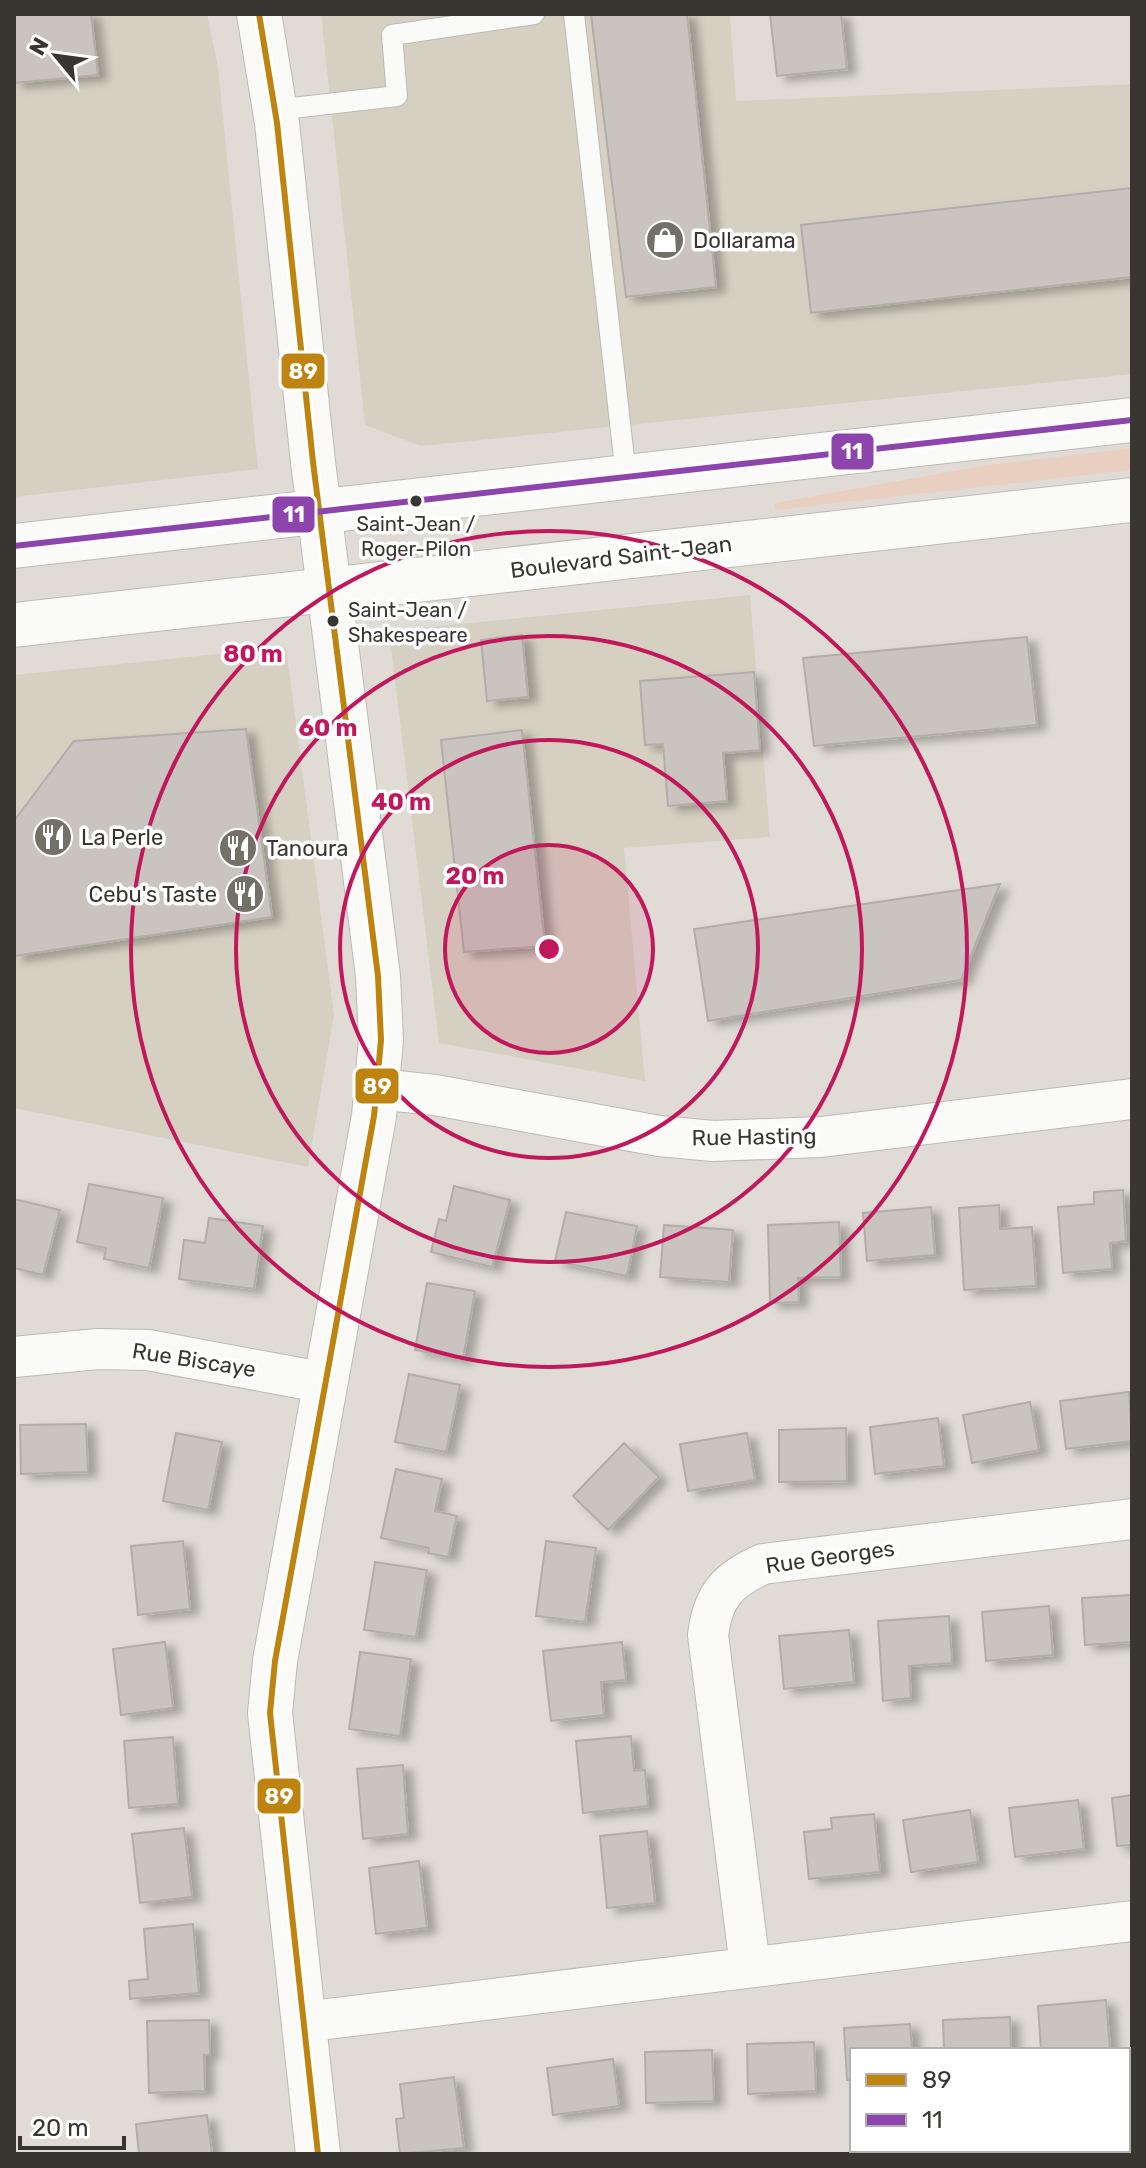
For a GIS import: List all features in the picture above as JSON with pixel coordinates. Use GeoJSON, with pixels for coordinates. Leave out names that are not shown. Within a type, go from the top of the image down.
{"type":"FeatureCollection","features":[{"type":"Feature","properties":{"kind":"main road"},"geometry":{"type":"LineString","coordinates":[[259,14],[275,110],[329,590],[378,976],[381,1040],[378,1089],[275,1661],[270,1713],[318,2154]]}},
{"type":"Feature","properties":{"kind":"main road"},"geometry":{"type":"LineString","coordinates":[[14,546],[1132,420]]}},
{"type":"Feature","properties":{"kind":"main road","name":"Boulevard Saint-Jean"},"geometry":{"type":"LineString","coordinates":[[14,625],[1132,500]]}},
{"type":"Feature","properties":{"kind":"street","name":"Rue Hasting"},"geometry":{"type":"LineString","coordinates":[[378,1089],[435,1095],[659,1136],[713,1141],[821,1137],[1132,1099]]}},
{"type":"Feature","properties":{"kind":"street","name":"Rue Biscaye"},"geometry":{"type":"LineString","coordinates":[[14,1357],[98,1349],[148,1350],[326,1383]]}},
{"type":"Feature","properties":{"kind":"street","name":"Rue Georges"},"geometry":{"type":"LineString","coordinates":[[750,1966],[708,1635],[711,1611],[724,1590],[742,1573],[763,1564],[1132,1519]]}},
{"type":"Feature","properties":{"kind":"street"},"geometry":{"type":"LineString","coordinates":[[303,2022],[1132,1921]]}},
{"type":"Feature","properties":{"kind":"lane"},"geometry":{"type":"LineString","coordinates":[[275,110],[397,96],[392,35],[534,14]]}},
{"type":"Feature","properties":{"kind":"lane"},"geometry":{"type":"LineString","coordinates":[[574,14],[626,476]]}},
{"type":"Feature","properties":{"kind":"shaded area"},"geometry":{"type":"Polygon","coordinates":[[[14,14],[207,14],[218,67],[258,469],[14,497],[14,14]]]}},
{"type":"Feature","properties":{"kind":"shaded area"},"geometry":{"type":"Polygon","coordinates":[[[321,14],[730,14],[736,101],[1132,84],[1132,374],[421,446],[365,425],[321,14]]]}},
{"type":"Feature","properties":{"kind":"shaded area"},"geometry":{"type":"Polygon","coordinates":[[[1132,448],[1132,470],[775,510],[775,503],[988,465],[1132,448]]]}},
{"type":"Feature","properties":{"kind":"shaded area"},"geometry":{"type":"Polygon","coordinates":[[[750,595],[770,837],[624,848],[645,1081],[439,1043],[389,631],[750,595]]]}},
{"type":"Feature","properties":{"kind":"shaded area"},"geometry":{"type":"Polygon","coordinates":[[[286,647],[334,1015],[308,1167],[14,1108],[14,675],[286,647]]]}},
{"type":"Feature","properties":{"kind":"building"},"geometry":{"type":"Polygon","coordinates":[[[14,14],[91,14],[98,75],[14,83],[14,14]]]}},
{"type":"Feature","properties":{"kind":"building"},"geometry":{"type":"Polygon","coordinates":[[[591,14],[687,14],[716,287],[626,297],[591,14]]]}},
{"type":"Feature","properties":{"kind":"building"},"geometry":{"type":"Polygon","coordinates":[[[770,14],[841,14],[847,69],[777,76],[770,14]]]}},
{"type":"Feature","properties":{"kind":"building"},"geometry":{"type":"Polygon","coordinates":[[[1132,188],[1132,277],[811,313],[801,225],[1132,188]]]}},
{"type":"Feature","properties":{"kind":"building"},"geometry":{"type":"Polygon","coordinates":[[[522,635],[528,697],[487,701],[481,640],[522,635]]]}},
{"type":"Feature","properties":{"kind":"building"},"geometry":{"type":"Polygon","coordinates":[[[1027,637],[1037,725],[814,746],[803,658],[1027,637]]]}},
{"type":"Feature","properties":{"kind":"building"},"geometry":{"type":"Polygon","coordinates":[[[754,672],[760,750],[723,753],[727,801],[668,806],[663,744],[645,745],[640,681],[754,672]]]}},
{"type":"Feature","properties":{"kind":"building"},"geometry":{"type":"Polygon","coordinates":[[[246,729],[272,917],[14,956],[14,821],[74,741],[246,729]]]}},
{"type":"Feature","properties":{"kind":"building"},"geometry":{"type":"Polygon","coordinates":[[[522,730],[545,946],[464,952],[441,740],[522,730]]]}},
{"type":"Feature","properties":{"kind":"building"},"geometry":{"type":"Polygon","coordinates":[[[1000,884],[961,980],[708,1021],[694,929],[1000,884]]]}},
{"type":"Feature","properties":{"kind":"building"},"geometry":{"type":"Polygon","coordinates":[[[89,1184],[163,1198],[149,1268],[104,1259],[106,1248],[77,1242],[89,1184]]]}},
{"type":"Feature","properties":{"kind":"building"},"geometry":{"type":"Polygon","coordinates":[[[454,1186],[510,1200],[492,1267],[431,1252],[439,1219],[446,1221],[454,1186]]]}},
{"type":"Feature","properties":{"kind":"building"},"geometry":{"type":"Polygon","coordinates":[[[1123,1190],[1126,1241],[1110,1243],[1112,1269],[1063,1273],[1058,1207],[1094,1204],[1094,1192],[1123,1190]]]}},
{"type":"Feature","properties":{"kind":"building"},"geometry":{"type":"Polygon","coordinates":[[[14,1199],[60,1210],[43,1275],[14,1268],[14,1199]]]}},
{"type":"Feature","properties":{"kind":"building"},"geometry":{"type":"Polygon","coordinates":[[[999,1205],[1000,1229],[1032,1227],[1036,1286],[964,1290],[959,1208],[999,1205]]]}},
{"type":"Feature","properties":{"kind":"building"},"geometry":{"type":"Polygon","coordinates":[[[931,1207],[935,1255],[867,1261],[863,1213],[931,1207]]]}},
{"type":"Feature","properties":{"kind":"building"},"geometry":{"type":"Polygon","coordinates":[[[566,1212],[637,1226],[627,1276],[555,1261],[566,1212]]]}},
{"type":"Feature","properties":{"kind":"building"},"geometry":{"type":"Polygon","coordinates":[[[209,1218],[263,1226],[254,1289],[179,1279],[184,1240],[205,1243],[209,1218]]]}},
{"type":"Feature","properties":{"kind":"building"},"geometry":{"type":"Polygon","coordinates":[[[839,1222],[841,1277],[798,1278],[799,1302],[770,1303],[768,1225],[839,1222]]]}},
{"type":"Feature","properties":{"kind":"building"},"geometry":{"type":"Polygon","coordinates":[[[664,1225],[733,1230],[729,1282],[660,1277],[664,1225]]]}},
{"type":"Feature","properties":{"kind":"building"},"geometry":{"type":"Polygon","coordinates":[[[427,1283],[475,1291],[463,1359],[415,1350],[427,1283]]]}},
{"type":"Feature","properties":{"kind":"building"},"geometry":{"type":"Polygon","coordinates":[[[409,1374],[460,1385],[446,1452],[395,1442],[409,1374]]]}},
{"type":"Feature","properties":{"kind":"building"},"geometry":{"type":"Polygon","coordinates":[[[1129,1392],[1132,1441],[1066,1449],[1060,1401],[1129,1392]]]}},
{"type":"Feature","properties":{"kind":"building"},"geometry":{"type":"Polygon","coordinates":[[[1030,1402],[1039,1450],[972,1463],[963,1415],[1030,1402]]]}},
{"type":"Feature","properties":{"kind":"building"},"geometry":{"type":"Polygon","coordinates":[[[938,1418],[944,1466],[875,1474],[870,1427],[938,1418]]]}},
{"type":"Feature","properties":{"kind":"building"},"geometry":{"type":"Polygon","coordinates":[[[86,1424],[88,1472],[21,1474],[20,1425],[86,1424]]]}},
{"type":"Feature","properties":{"kind":"building"},"geometry":{"type":"Polygon","coordinates":[[[846,1428],[847,1481],[779,1482],[779,1430],[846,1428]]]}},
{"type":"Feature","properties":{"kind":"building"},"geometry":{"type":"Polygon","coordinates":[[[176,1433],[222,1442],[208,1510],[163,1501],[176,1433]]]}},
{"type":"Feature","properties":{"kind":"building"},"geometry":{"type":"Polygon","coordinates":[[[747,1433],[755,1480],[688,1491],[680,1444],[747,1433]]]}},
{"type":"Feature","properties":{"kind":"building"},"geometry":{"type":"Polygon","coordinates":[[[624,1443],[659,1477],[608,1530],[573,1496],[624,1443]]]}},
{"type":"Feature","properties":{"kind":"building"},"geometry":{"type":"Polygon","coordinates":[[[396,1469],[442,1479],[435,1511],[457,1516],[448,1557],[428,1553],[429,1548],[381,1538],[396,1469]]]}},
{"type":"Feature","properties":{"kind":"building"},"geometry":{"type":"Polygon","coordinates":[[[183,1541],[190,1609],[138,1615],[131,1546],[183,1541]]]}},
{"type":"Feature","properties":{"kind":"building"},"geometry":{"type":"Polygon","coordinates":[[[546,1541],[596,1548],[585,1622],[536,1616],[546,1541]]]}},
{"type":"Feature","properties":{"kind":"building"},"geometry":{"type":"Polygon","coordinates":[[[375,1562],[427,1570],[416,1637],[364,1630],[375,1562]]]}},
{"type":"Feature","properties":{"kind":"building"},"geometry":{"type":"Polygon","coordinates":[[[1132,1595],[1132,1642],[1085,1645],[1082,1598],[1132,1595]]]}},
{"type":"Feature","properties":{"kind":"building"},"geometry":{"type":"Polygon","coordinates":[[[1049,1606],[1053,1655],[986,1661],[982,1612],[1049,1606]]]}},
{"type":"Feature","properties":{"kind":"building"},"geometry":{"type":"Polygon","coordinates":[[[949,1616],[952,1663],[909,1666],[911,1698],[883,1701],[878,1621],[949,1616]]]}},
{"type":"Feature","properties":{"kind":"building"},"geometry":{"type":"Polygon","coordinates":[[[849,1630],[854,1682],[784,1689],[779,1636],[849,1630]]]}},
{"type":"Feature","properties":{"kind":"building"},"geometry":{"type":"Polygon","coordinates":[[[165,1642],[173,1708],[121,1715],[113,1649],[165,1642]]]}},
{"type":"Feature","properties":{"kind":"building"},"geometry":{"type":"Polygon","coordinates":[[[622,1642],[626,1680],[601,1682],[604,1715],[551,1721],[543,1651],[622,1642]]]}},
{"type":"Feature","properties":{"kind":"building"},"geometry":{"type":"Polygon","coordinates":[[[360,1652],[411,1659],[400,1736],[349,1729],[360,1652]]]}},
{"type":"Feature","properties":{"kind":"building"},"geometry":{"type":"Polygon","coordinates":[[[631,1736],[634,1771],[645,1770],[648,1806],[583,1813],[576,1741],[631,1736]]]}},
{"type":"Feature","properties":{"kind":"building"},"geometry":{"type":"Polygon","coordinates":[[[173,1737],[178,1804],[129,1808],[124,1741],[173,1737]]]}},
{"type":"Feature","properties":{"kind":"building"},"geometry":{"type":"Polygon","coordinates":[[[403,1765],[408,1834],[363,1839],[357,1769],[403,1765]]]}},
{"type":"Feature","properties":{"kind":"building"},"geometry":{"type":"Polygon","coordinates":[[[1132,1795],[1132,1845],[1117,1846],[1112,1798],[1132,1795]]]}},
{"type":"Feature","properties":{"kind":"building"},"geometry":{"type":"Polygon","coordinates":[[[1078,1800],[1084,1849],[1015,1857],[1009,1808],[1078,1800]]]}},
{"type":"Feature","properties":{"kind":"building"},"geometry":{"type":"Polygon","coordinates":[[[970,1810],[978,1862],[911,1872],[903,1820],[970,1810]]]}},
{"type":"Feature","properties":{"kind":"building"},"geometry":{"type":"Polygon","coordinates":[[[874,1814],[880,1872],[809,1879],[804,1832],[832,1829],[831,1818],[874,1814]]]}},
{"type":"Feature","properties":{"kind":"building"},"geometry":{"type":"Polygon","coordinates":[[[184,1828],[192,1897],[140,1903],[132,1834],[184,1828]]]}},
{"type":"Feature","properties":{"kind":"building"},"geometry":{"type":"Polygon","coordinates":[[[647,1831],[655,1903],[607,1908],[600,1836],[647,1831]]]}},
{"type":"Feature","properties":{"kind":"building"},"geometry":{"type":"Polygon","coordinates":[[[419,1861],[427,1928],[376,1934],[369,1868],[419,1861]]]}},
{"type":"Feature","properties":{"kind":"building"},"geometry":{"type":"Polygon","coordinates":[[[193,1924],[199,1993],[130,1999],[129,1981],[148,1979],[144,1929],[193,1924]]]}},
{"type":"Feature","properties":{"kind":"building"},"geometry":{"type":"Polygon","coordinates":[[[1106,2000],[1110,2048],[1041,2048],[1038,2006],[1106,2000]]]}},
{"type":"Feature","properties":{"kind":"building"},"geometry":{"type":"Polygon","coordinates":[[[1010,2017],[1011,2048],[944,2048],[943,2020],[1010,2017]]]}},
{"type":"Feature","properties":{"kind":"building"},"geometry":{"type":"Polygon","coordinates":[[[209,2020],[210,2055],[204,2055],[205,2091],[149,2093],[147,2021],[209,2020]]]}},
{"type":"Feature","properties":{"kind":"building"},"geometry":{"type":"Polygon","coordinates":[[[910,2024],[912,2048],[850,2048],[850,2080],[847,2080],[844,2028],[910,2024]]]}},
{"type":"Feature","properties":{"kind":"building"},"geometry":{"type":"Polygon","coordinates":[[[814,2042],[816,2091],[748,2094],[747,2044],[814,2042]]]}},
{"type":"Feature","properties":{"kind":"building"},"geometry":{"type":"Polygon","coordinates":[[[712,2050],[714,2101],[646,2103],[645,2052],[712,2050]]]}},
{"type":"Feature","properties":{"kind":"building"},"geometry":{"type":"Polygon","coordinates":[[[613,2059],[619,2106],[553,2115],[547,2068],[613,2059]]]}},
{"type":"Feature","properties":{"kind":"building"},"geometry":{"type":"Polygon","coordinates":[[[454,2077],[464,2148],[400,2154],[396,2119],[404,2118],[400,2084],[454,2077]]]}},
{"type":"Feature","properties":{"kind":"building"},"geometry":{"type":"Polygon","coordinates":[[[207,2115],[212,2154],[139,2154],[136,2124],[207,2115]]]}},
{"type":"Feature","properties":{"kind":"transit line","name":"89"},"geometry":{"type":"LineString","coordinates":[[259,14],[277,123],[313,462],[378,976],[381,1040],[374,1116],[275,1661],[270,1713],[318,2154]]}},
{"type":"Feature","properties":{"kind":"transit line","name":"11"},"geometry":{"type":"LineString","coordinates":[[14,546],[1132,420]]}},
{"type":"Feature","properties":{"kind":"place","name":"Dollarama"},"geometry":{"type":"Point","coordinates":[665,240]}},
{"type":"Feature","properties":{"kind":"place","name":"Saint-Jean / Roger-Pilon"},"geometry":{"type":"Point","coordinates":[416,501]}},
{"type":"Feature","properties":{"kind":"place","name":"Saint-Jean / Shakespeare"},"geometry":{"type":"Point","coordinates":[333,621]}},
{"type":"Feature","properties":{"kind":"place","name":"La Perle"},"geometry":{"type":"Point","coordinates":[53,837]}},
{"type":"Feature","properties":{"kind":"place","name":"Tanoura"},"geometry":{"type":"Point","coordinates":[238,848]}},
{"type":"Feature","properties":{"kind":"place","name":"Cebu's Taste"},"geometry":{"type":"Point","coordinates":[245,894]}}]}
